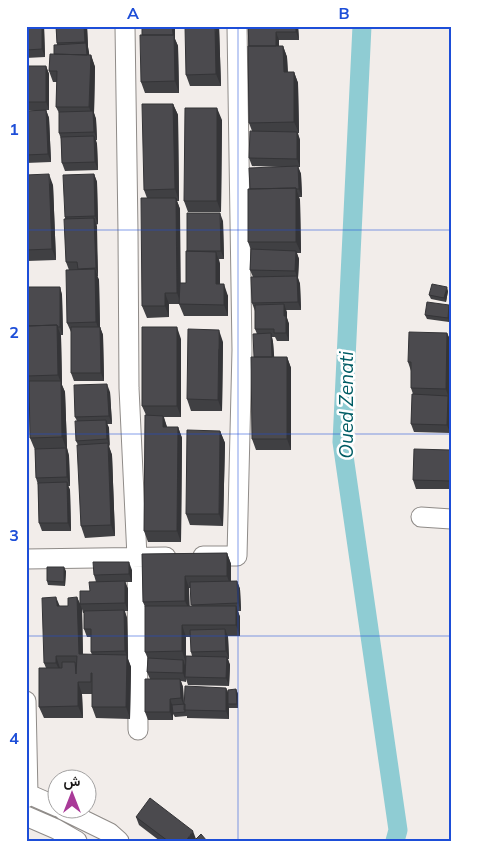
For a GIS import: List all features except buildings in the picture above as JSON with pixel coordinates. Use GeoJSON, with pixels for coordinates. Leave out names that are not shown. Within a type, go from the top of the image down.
{"type":"FeatureCollection","features":[{"type":"Feature","properties":{"kind":"street"},"geometry":{"type":"LineString","coordinates":[[124,26],[129,388],[137,557],[138,730]]}},
{"type":"Feature","properties":{"kind":"street"},"geometry":{"type":"LineString","coordinates":[[26,559],[237,556],[242,350],[237,26]]}},
{"type":"Feature","properties":{"kind":"street"},"geometry":{"type":"LineString","coordinates":[[421,517],[451,519]]}},
{"type":"Feature","properties":{"kind":"street"},"geometry":{"type":"LineString","coordinates":[[26,701],[27,795],[48,803]]}},
{"type":"Feature","properties":{"kind":"street"},"geometry":{"type":"LineString","coordinates":[[26,816],[56,829],[77,841]]}},
{"type":"Feature","properties":{"kind":"street"},"geometry":{"type":"LineString","coordinates":[[83,820],[110,833],[120,841]]}},
{"type":"Feature","properties":{"kind":"waterway","name":"Oued Zenati"},"geometry":{"type":"LineString","coordinates":[[362,26],[342,442],[398,830],[395,841]]}}]}
